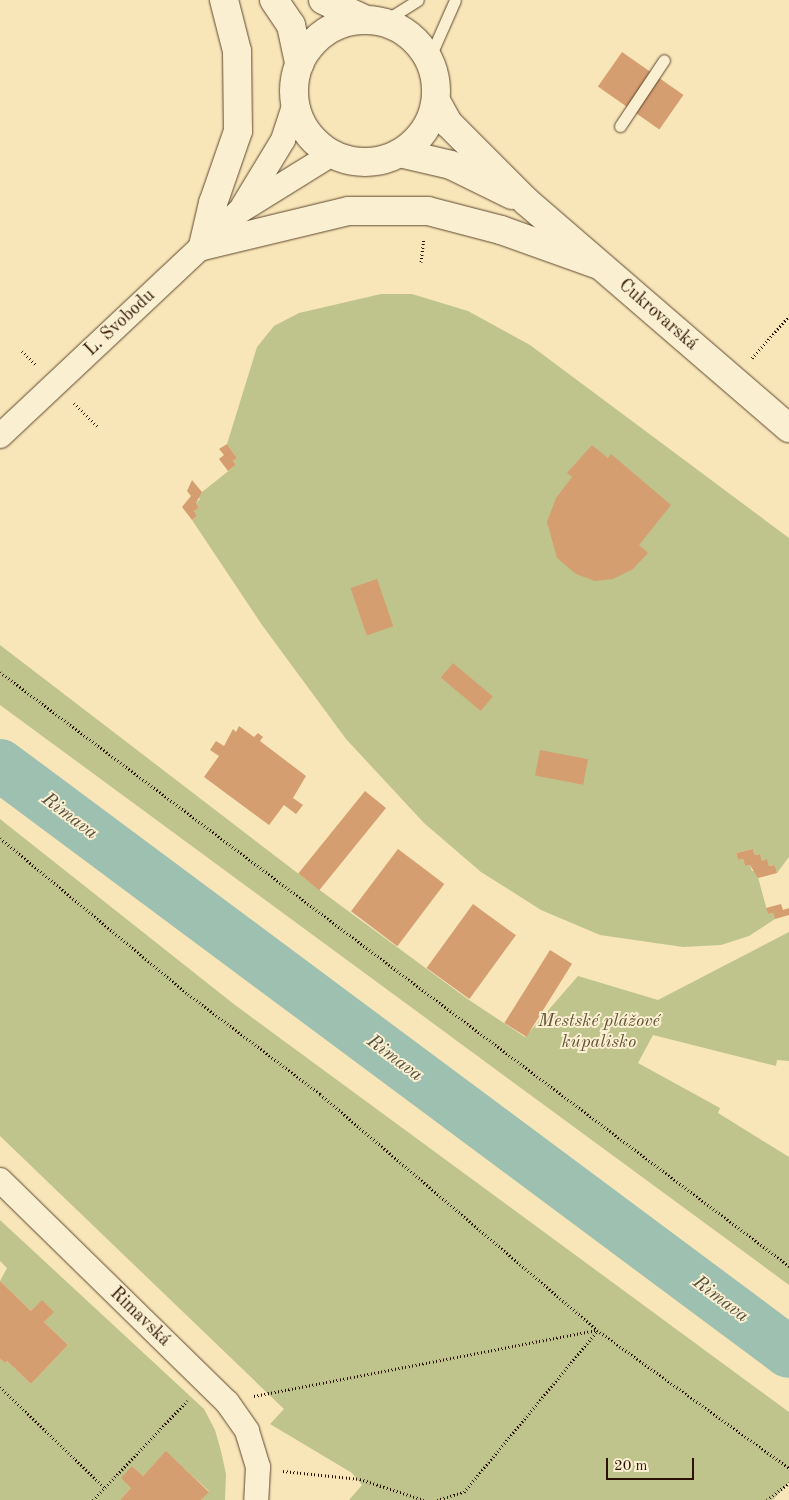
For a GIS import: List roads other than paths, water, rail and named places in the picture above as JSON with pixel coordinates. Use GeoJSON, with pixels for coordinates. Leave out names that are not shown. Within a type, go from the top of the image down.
{"type":"FeatureCollection","features":[{"type":"Feature","properties":{"kind":"main road"},"geometry":{"type":"LineString","coordinates":[[224,0],[237,51],[238,131],[212,203],[202,246],[349,211],[428,211],[501,230],[599,265]]}},
{"type":"Feature","properties":{"kind":"main road","name":"Cukrovarská"},"geometry":{"type":"LineString","coordinates":[[274,0],[290,25],[299,64]]}},
{"type":"Feature","properties":{"kind":"main road","name":"Cukrovarská"},"geometry":{"type":"LineString","coordinates":[[323,0],[402,30],[418,42],[429,59],[436,79],[436,101],[429,122],[417,140],[400,153],[378,161],[354,161],[332,154],[315,141],[302,124],[295,104],[294,84],[299,64],[314,41],[337,25],[374,20]]}},
{"type":"Feature","properties":{"kind":"main road","name":"Cukrovarská"},"geometry":{"type":"LineString","coordinates":[[436,101],[450,124],[527,202],[789,428]]}},
{"type":"Feature","properties":{"kind":"main road","name":"Cukrovarská"},"geometry":{"type":"LineString","coordinates":[[400,153],[451,166],[527,202]]}},
{"type":"Feature","properties":{"kind":"street"},"geometry":{"type":"LineString","coordinates":[[240,211],[283,140],[295,104]]}},
{"type":"Feature","properties":{"kind":"street"},"geometry":{"type":"LineString","coordinates":[[240,211],[332,154]]}},
{"type":"Feature","properties":{"kind":"street","name":"L. Svobodu"},"geometry":{"type":"LineString","coordinates":[[0,436],[240,211]]}},
{"type":"Feature","properties":{"kind":"street","name":"Rimavská"},"geometry":{"type":"LineString","coordinates":[[0,1180],[227,1402],[247,1431],[258,1467],[256,1500]]}},
{"type":"Feature","properties":{"kind":"lane"},"geometry":{"type":"LineString","coordinates":[[374,20],[418,0]]}},
{"type":"Feature","properties":{"kind":"lane"},"geometry":{"type":"LineString","coordinates":[[429,59],[455,0]]}},
{"type":"Feature","properties":{"kind":"lane"},"geometry":{"type":"LineString","coordinates":[[620,126],[664,60]]}},
{"type":"Feature","properties":{"kind":"waterway","name":"Rimava"},"geometry":{"type":"LineString","coordinates":[[0,765],[789,1352]]}},
{"type":"Feature","properties":{"kind":"park label","name":"Mestské plážové kúpalisko"},"geometry":{"type":"Point","coordinates":[599,1032]}}]}
